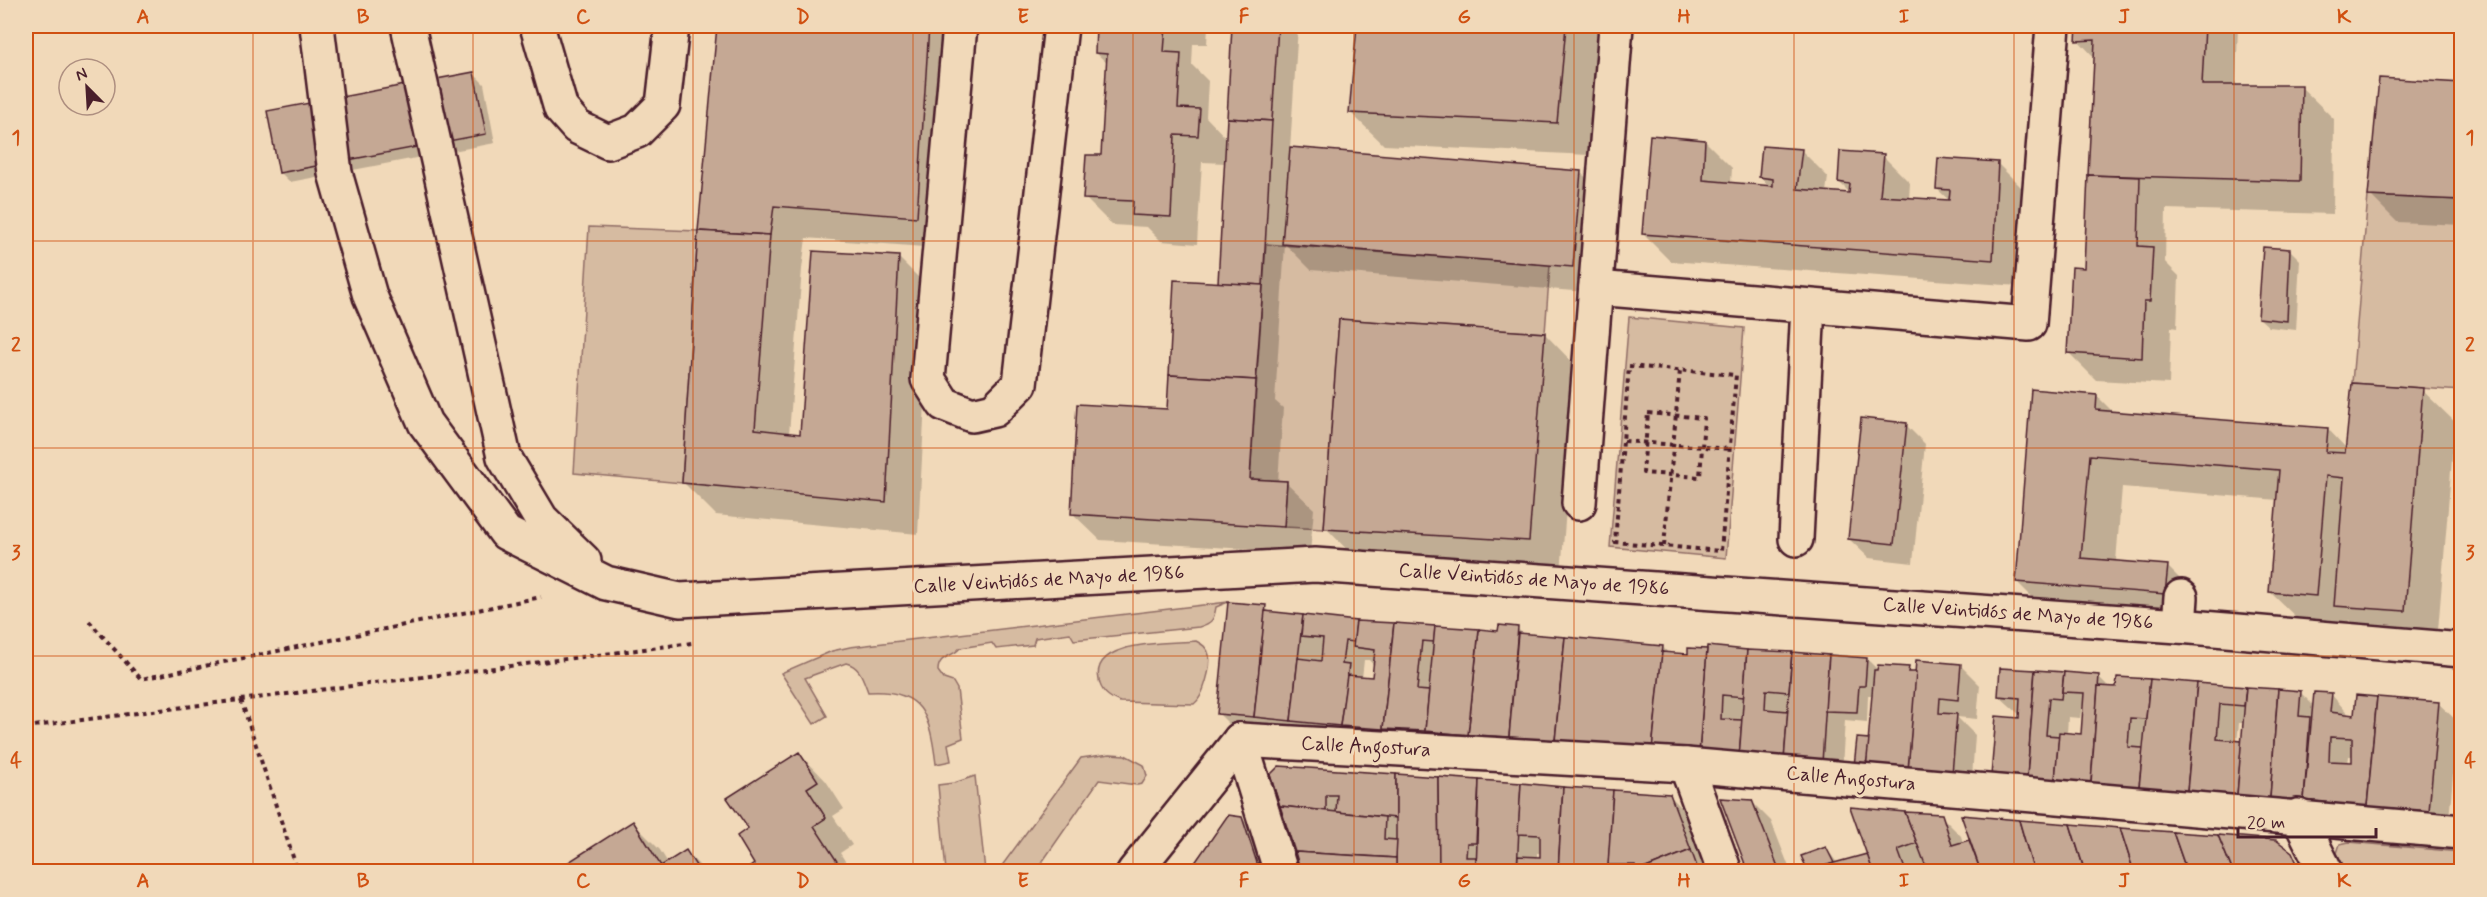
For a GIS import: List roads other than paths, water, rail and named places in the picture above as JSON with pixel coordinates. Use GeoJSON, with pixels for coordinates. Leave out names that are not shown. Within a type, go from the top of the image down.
{"type":"FeatureCollection","features":[{"type":"Feature","properties":{"kind":"street","name":"Calle Veintidós de Mayo de 1986"},"geometry":{"type":"LineString","coordinates":[[317,26],[335,173],[370,296],[425,423],[506,532],[606,584],[680,600],[1315,565],[2180,611],[2462,650]]}},
{"type":"Feature","properties":{"kind":"street"},"geometry":{"type":"LineString","coordinates":[[408,26],[504,457],[541,519],[606,584]]}},
{"type":"Feature","properties":{"kind":"street"},"geometry":{"type":"LineString","coordinates":[[537,26],[561,108],[577,126],[608,142],[637,131],[663,105],[672,26]]}},
{"type":"Feature","properties":{"kind":"street"},"geometry":{"type":"LineString","coordinates":[[960,26],[928,379],[944,404],[972,415],[994,410],[1020,384],[1061,26]]}},
{"type":"Feature","properties":{"kind":"street"},"geometry":{"type":"LineString","coordinates":[[1579,502],[1616,26]]}},
{"type":"Feature","properties":{"kind":"street"},"geometry":{"type":"LineString","coordinates":[[1596,288],[2028,324],[2054,26]]}},
{"type":"Feature","properties":{"kind":"street"},"geometry":{"type":"LineString","coordinates":[[1796,539],[1808,306]]}},
{"type":"Feature","properties":{"kind":"street"},"geometry":{"type":"LineString","coordinates":[[1134,872],[1240,740]]}},
{"type":"Feature","properties":{"kind":"street"},"geometry":{"type":"LineString","coordinates":[[1240,740],[1281,872]]}},
{"type":"Feature","properties":{"kind":"street","name":"Calle Angostura"},"geometry":{"type":"LineString","coordinates":[[1240,740],[1686,765],[2298,816],[2462,832]]}},
{"type":"Feature","properties":{"kind":"street"},"geometry":{"type":"LineString","coordinates":[[1686,765],[1725,872]]}},
{"type":"Feature","properties":{"kind":"street"},"geometry":{"type":"LineString","coordinates":[[2298,816],[2326,872]]}}]}
